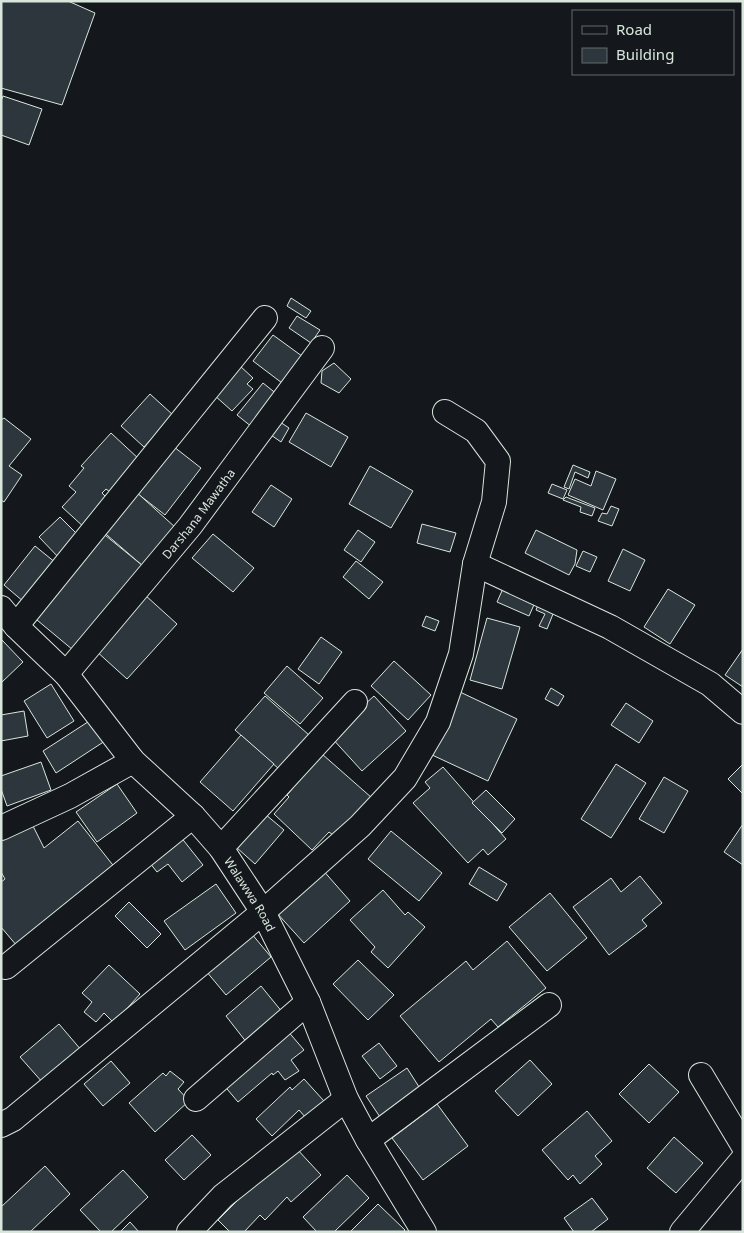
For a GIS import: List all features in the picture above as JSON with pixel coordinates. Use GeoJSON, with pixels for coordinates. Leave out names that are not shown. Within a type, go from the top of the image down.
{"type":"FeatureCollection","features":[{"type":"Feature","properties":{"kind":"street"},"geometry":{"type":"LineString","coordinates":[[9,617],[265,318]]}},
{"type":"Feature","properties":{"kind":"street","name":"Darshana Mawatha"},"geometry":{"type":"LineString","coordinates":[[66,674],[190,526],[322,348]]}},
{"type":"Feature","properties":{"kind":"street"},"geometry":{"type":"LineString","coordinates":[[1,1125],[13,1119],[263,912],[360,826],[405,778],[438,722],[461,654],[475,564],[494,502],[498,460],[476,431],[445,412]]}},
{"type":"Feature","properties":{"kind":"street"},"geometry":{"type":"LineString","coordinates":[[475,564],[610,627],[710,684],[743,712]]}},
{"type":"Feature","properties":{"kind":"street","name":"Walawwa Road"},"geometry":{"type":"LineString","coordinates":[[9,617],[66,674],[133,761],[193,816],[221,848],[263,912],[308,1002],[346,1100],[424,1232]]}},
{"type":"Feature","properties":{"kind":"street"},"geometry":{"type":"LineString","coordinates":[[221,848],[355,702]]}},
{"type":"Feature","properties":{"kind":"street"},"geometry":{"type":"LineString","coordinates":[[1,828],[70,796],[133,761]]}},
{"type":"Feature","properties":{"kind":"street"},"geometry":{"type":"LineString","coordinates":[[6,967],[193,816]]}},
{"type":"Feature","properties":{"kind":"street"},"geometry":{"type":"LineString","coordinates":[[196,1098],[308,1002]]}},
{"type":"Feature","properties":{"kind":"street"},"geometry":{"type":"LineString","coordinates":[[368,1140],[549,1005]]}},
{"type":"Feature","properties":{"kind":"street"},"geometry":{"type":"LineString","coordinates":[[701,1075],[743,1145]]}},
{"type":"Feature","properties":{"kind":"street"},"geometry":{"type":"LineString","coordinates":[[188,1232],[223,1196],[346,1100]]}},
{"type":"Feature","properties":{"kind":"street"},"geometry":{"type":"LineString","coordinates":[[682,1232],[743,1159]]}},
{"type":"Feature","properties":{"kind":"building"},"geometry":{"type":"Polygon","coordinates":[[[1,1],[68,1],[95,13],[62,105],[1,88],[1,1]]]}},
{"type":"Feature","properties":{"kind":"building"},"geometry":{"type":"Polygon","coordinates":[[[3,96],[42,109],[29,145],[1,135],[1,101],[3,96]]]}},
{"type":"Feature","properties":{"kind":"building"},"geometry":{"type":"Polygon","coordinates":[[[291,298],[311,311],[306,318],[287,306],[291,298]]]}},
{"type":"Feature","properties":{"kind":"building"},"geometry":{"type":"Polygon","coordinates":[[[297,316],[320,330],[311,343],[289,328],[297,316]]]}},
{"type":"Feature","properties":{"kind":"building"},"geometry":{"type":"Polygon","coordinates":[[[273,335],[306,359],[286,386],[253,361],[273,335]]]}},
{"type":"Feature","properties":{"kind":"building"},"geometry":{"type":"Polygon","coordinates":[[[334,363],[351,379],[339,393],[321,383],[322,371],[334,363]]]}},
{"type":"Feature","properties":{"kind":"building"},"geometry":{"type":"Polygon","coordinates":[[[239,365],[253,378],[247,384],[253,389],[232,411],[213,394],[239,365]]]}},
{"type":"Feature","properties":{"kind":"building"},"geometry":{"type":"Polygon","coordinates":[[[263,383],[278,395],[252,427],[237,415],[263,383]]]}},
{"type":"Feature","properties":{"kind":"building"},"geometry":{"type":"Polygon","coordinates":[[[150,394],[173,415],[144,447],[121,426],[150,394]]]}},
{"type":"Feature","properties":{"kind":"building"},"geometry":{"type":"Polygon","coordinates":[[[306,413],[348,437],[331,467],[289,442],[306,413]]]}},
{"type":"Feature","properties":{"kind":"building"},"geometry":{"type":"Polygon","coordinates":[[[4,418],[31,439],[9,466],[22,475],[4,502],[1,500],[1,420],[4,418]]]}},
{"type":"Feature","properties":{"kind":"building"},"geometry":{"type":"Polygon","coordinates":[[[280,422],[289,428],[281,442],[271,435],[280,422]]]}},
{"type":"Feature","properties":{"kind":"building"},"geometry":{"type":"Polygon","coordinates":[[[111,433],[140,460],[110,492],[106,489],[102,493],[111,502],[86,529],[62,507],[76,492],[69,486],[84,468],[81,466],[111,433]]]}},
{"type":"Feature","properties":{"kind":"building"},"geometry":{"type":"Polygon","coordinates":[[[169,443],[201,468],[165,515],[133,490],[169,443]]]}},
{"type":"Feature","properties":{"kind":"building"},"geometry":{"type":"Polygon","coordinates":[[[573,465],[590,472],[588,478],[575,472],[569,489],[564,487],[573,465]]]}},
{"type":"Feature","properties":{"kind":"building"},"geometry":{"type":"Polygon","coordinates":[[[370,466],[413,491],[391,528],[349,504],[370,466]]]}},
{"type":"Feature","properties":{"kind":"building"},"geometry":{"type":"Polygon","coordinates":[[[596,471],[616,479],[603,510],[568,495],[575,479],[591,486],[596,471]]]}},
{"type":"Feature","properties":{"kind":"building"},"geometry":{"type":"Polygon","coordinates":[[[552,484],[567,490],[563,499],[548,493],[552,484]]]}},
{"type":"Feature","properties":{"kind":"building"},"geometry":{"type":"Polygon","coordinates":[[[271,485],[292,499],[274,527],[252,512],[271,485]]]}},
{"type":"Feature","properties":{"kind":"building"},"geometry":{"type":"Polygon","coordinates":[[[134,490],[176,528],[143,566],[100,529],[134,490]]]}},
{"type":"Feature","properties":{"kind":"building"},"geometry":{"type":"Polygon","coordinates":[[[566,497],[595,508],[592,516],[580,512],[581,507],[563,500],[566,497]]]}},
{"type":"Feature","properties":{"kind":"building"},"geometry":{"type":"Polygon","coordinates":[[[611,506],[619,509],[612,526],[598,521],[602,513],[607,514],[611,506]]]}},
{"type":"Feature","properties":{"kind":"building"},"geometry":{"type":"Polygon","coordinates":[[[60,517],[82,539],[61,560],[39,537],[60,517]]]}},
{"type":"Feature","properties":{"kind":"building"},"geometry":{"type":"Polygon","coordinates":[[[422,524],[456,533],[450,552],[417,543],[422,524]]]}},
{"type":"Feature","properties":{"kind":"building"},"geometry":{"type":"Polygon","coordinates":[[[358,530],[375,542],[361,562],[344,550],[358,530]]]}},
{"type":"Feature","properties":{"kind":"building"},"geometry":{"type":"Polygon","coordinates":[[[536,530],[577,550],[575,564],[569,575],[525,553],[536,530]]]}},
{"type":"Feature","properties":{"kind":"building"},"geometry":{"type":"Polygon","coordinates":[[[100,531],[143,566],[73,650],[31,615],[100,531]]]}},
{"type":"Feature","properties":{"kind":"building"},"geometry":{"type":"Polygon","coordinates":[[[213,534],[254,568],[233,592],[192,558],[213,534]]]}},
{"type":"Feature","properties":{"kind":"building"},"geometry":{"type":"Polygon","coordinates":[[[35,546],[56,563],[24,602],[4,585],[35,546]]]}},
{"type":"Feature","properties":{"kind":"building"},"geometry":{"type":"Polygon","coordinates":[[[623,549],[645,560],[630,591],[608,581],[623,549]]]}},
{"type":"Feature","properties":{"kind":"building"},"geometry":{"type":"Polygon","coordinates":[[[583,551],[597,557],[590,572],[576,566],[583,551]]]}},
{"type":"Feature","properties":{"kind":"building"},"geometry":{"type":"Polygon","coordinates":[[[356,561],[383,582],[369,599],[343,577],[356,561]]]}},
{"type":"Feature","properties":{"kind":"building"},"geometry":{"type":"Polygon","coordinates":[[[505,584],[537,598],[529,616],[497,602],[505,584]]]}},
{"type":"Feature","properties":{"kind":"building"},"geometry":{"type":"Polygon","coordinates":[[[668,589],[695,605],[670,644],[644,627],[668,589]]]}},
{"type":"Feature","properties":{"kind":"building"},"geometry":{"type":"Polygon","coordinates":[[[145,595],[177,624],[127,679],[95,650],[145,595]]]}},
{"type":"Feature","properties":{"kind":"building"},"geometry":{"type":"Polygon","coordinates":[[[541,597],[557,604],[547,629],[539,626],[545,614],[536,610],[541,597]]]}},
{"type":"Feature","properties":{"kind":"building"},"geometry":{"type":"Polygon","coordinates":[[[426,616],[439,621],[435,631],[422,626],[426,616]]]}},
{"type":"Feature","properties":{"kind":"building"},"geometry":{"type":"Polygon","coordinates":[[[487,618],[520,627],[502,689],[470,680],[487,618]]]}},
{"type":"Feature","properties":{"kind":"building"},"geometry":{"type":"Polygon","coordinates":[[[321,637],[342,652],[319,684],[298,669],[321,637]]]}},
{"type":"Feature","properties":{"kind":"building"},"geometry":{"type":"Polygon","coordinates":[[[1,639],[23,662],[1,683],[1,639]]]}},
{"type":"Feature","properties":{"kind":"building"},"geometry":{"type":"Polygon","coordinates":[[[743,649],[743,687],[725,675],[743,649]]]}},
{"type":"Feature","properties":{"kind":"building"},"geometry":{"type":"Polygon","coordinates":[[[394,661],[431,695],[408,720],[371,686],[394,661]]]}},
{"type":"Feature","properties":{"kind":"building"},"geometry":{"type":"Polygon","coordinates":[[[287,666],[323,698],[300,724],[264,693],[287,666]]]}},
{"type":"Feature","properties":{"kind":"building"},"geometry":{"type":"Polygon","coordinates":[[[51,684],[74,721],[47,738],[24,701],[51,684]]]}},
{"type":"Feature","properties":{"kind":"building"},"geometry":{"type":"Polygon","coordinates":[[[551,688],[564,696],[558,706],[545,699],[551,688]]]}},
{"type":"Feature","properties":{"kind":"building"},"geometry":{"type":"Polygon","coordinates":[[[460,692],[517,719],[488,781],[430,754],[460,692]]]}},
{"type":"Feature","properties":{"kind":"building"},"geometry":{"type":"Polygon","coordinates":[[[265,696],[309,735],[279,769],[235,730],[265,696]]]}},
{"type":"Feature","properties":{"kind":"building"},"geometry":{"type":"Polygon","coordinates":[[[374,696],[406,731],[362,771],[330,736],[374,696]]]}},
{"type":"Feature","properties":{"kind":"building"},"geometry":{"type":"Polygon","coordinates":[[[626,703],[653,721],[639,743],[611,725],[626,703]]]}},
{"type":"Feature","properties":{"kind":"building"},"geometry":{"type":"Polygon","coordinates":[[[24,711],[28,736],[1,741],[1,715],[24,711]]]}},
{"type":"Feature","properties":{"kind":"building"},"geometry":{"type":"Polygon","coordinates":[[[94,718],[108,739],[56,773],[43,751],[94,718]]]}},
{"type":"Feature","properties":{"kind":"building"},"geometry":{"type":"Polygon","coordinates":[[[241,735],[274,764],[233,811],[200,782],[241,735]]]}},
{"type":"Feature","properties":{"kind":"building"},"geometry":{"type":"Polygon","coordinates":[[[322,754],[372,798],[337,838],[329,832],[312,850],[274,814],[289,797],[287,795],[322,754]]]}},
{"type":"Feature","properties":{"kind":"building"},"geometry":{"type":"Polygon","coordinates":[[[41,762],[51,790],[7,806],[1,789],[1,776],[41,762]]]}},
{"type":"Feature","properties":{"kind":"building"},"geometry":{"type":"Polygon","coordinates":[[[616,764],[646,783],[611,838],[581,819],[616,764]]]}},
{"type":"Feature","properties":{"kind":"building"},"geometry":{"type":"Polygon","coordinates":[[[743,764],[743,794],[728,779],[743,764]]]}},
{"type":"Feature","properties":{"kind":"building"},"geometry":{"type":"Polygon","coordinates":[[[443,767],[506,839],[488,855],[483,849],[468,863],[413,803],[430,788],[425,782],[443,767]]]}},
{"type":"Feature","properties":{"kind":"building"},"geometry":{"type":"Polygon","coordinates":[[[664,777],[688,791],[664,833],[639,819],[664,777]]]}},
{"type":"Feature","properties":{"kind":"building"},"geometry":{"type":"Polygon","coordinates":[[[117,784],[137,813],[97,842],[76,812],[117,784]]]}},
{"type":"Feature","properties":{"kind":"building"},"geometry":{"type":"Polygon","coordinates":[[[486,790],[515,819],[502,833],[472,803],[486,790]]]}},
{"type":"Feature","properties":{"kind":"building"},"geometry":{"type":"Polygon","coordinates":[[[265,814],[284,830],[255,864],[236,847],[265,814]]]}},
{"type":"Feature","properties":{"kind":"building"},"geometry":{"type":"Polygon","coordinates":[[[78,821],[116,869],[17,946],[1,927],[1,882],[5,879],[1,872],[1,838],[31,822],[44,848],[78,821]]]}},
{"type":"Feature","properties":{"kind":"building"},"geometry":{"type":"Polygon","coordinates":[[[743,824],[743,865],[724,852],[743,824]]]}},
{"type":"Feature","properties":{"kind":"building"},"geometry":{"type":"Polygon","coordinates":[[[391,831],[442,873],[419,901],[368,859],[391,831]]]}},
{"type":"Feature","properties":{"kind":"building"},"geometry":{"type":"Polygon","coordinates":[[[180,836],[203,865],[182,882],[168,864],[157,872],[149,862],[180,836]]]}},
{"type":"Feature","properties":{"kind":"building"},"geometry":{"type":"Polygon","coordinates":[[[479,867],[507,884],[497,901],[469,884],[479,867]]]}},
{"type":"Feature","properties":{"kind":"building"},"geometry":{"type":"Polygon","coordinates":[[[321,868],[350,901],[304,943],[275,911],[321,868]]]}},
{"type":"Feature","properties":{"kind":"building"},"geometry":{"type":"Polygon","coordinates":[[[640,876],[662,903],[642,920],[647,926],[609,955],[573,907],[611,878],[621,892],[640,876]]]}},
{"type":"Feature","properties":{"kind":"building"},"geometry":{"type":"Polygon","coordinates":[[[216,884],[236,913],[185,950],[164,921],[216,884]]]}},
{"type":"Feature","properties":{"kind":"building"},"geometry":{"type":"Polygon","coordinates":[[[383,890],[405,915],[408,912],[425,927],[388,968],[371,952],[375,947],[350,920],[383,890]]]}},
{"type":"Feature","properties":{"kind":"building"},"geometry":{"type":"Polygon","coordinates":[[[550,893],[587,938],[547,971],[509,927],[550,893]]]}},
{"type":"Feature","properties":{"kind":"building"},"geometry":{"type":"Polygon","coordinates":[[[129,902],[161,934],[147,948],[115,916],[129,902]]]}},
{"type":"Feature","properties":{"kind":"building"},"geometry":{"type":"Polygon","coordinates":[[[251,933],[271,957],[226,995],[206,971],[251,933]]]}},
{"type":"Feature","properties":{"kind":"building"},"geometry":{"type":"Polygon","coordinates":[[[507,941],[546,988],[498,1027],[491,1019],[439,1062],[400,1016],[466,961],[473,970],[507,941]]]}},
{"type":"Feature","properties":{"kind":"building"},"geometry":{"type":"Polygon","coordinates":[[[358,960],[394,995],[368,1020],[333,984],[358,960]]]}},
{"type":"Feature","properties":{"kind":"building"},"geometry":{"type":"Polygon","coordinates":[[[109,965],[140,994],[114,1023],[104,1013],[96,1022],[84,1012],[92,1002],[82,993],[109,965]]]}},
{"type":"Feature","properties":{"kind":"building"},"geometry":{"type":"Polygon","coordinates":[[[261,986],[283,1013],[247,1043],[226,1016],[261,986]]]}},
{"type":"Feature","properties":{"kind":"building"},"geometry":{"type":"Polygon","coordinates":[[[59,1024],[82,1051],[43,1083],[20,1057],[59,1024]]]}},
{"type":"Feature","properties":{"kind":"building"},"geometry":{"type":"Polygon","coordinates":[[[286,1029],[304,1050],[291,1060],[299,1071],[285,1080],[278,1071],[273,1075],[272,1073],[238,1102],[222,1083],[286,1029]]]}},
{"type":"Feature","properties":{"kind":"building"},"geometry":{"type":"Polygon","coordinates":[[[379,1043],[397,1066],[380,1079],[362,1056],[379,1043]]]}},
{"type":"Feature","properties":{"kind":"building"},"geometry":{"type":"Polygon","coordinates":[[[530,1060],[552,1084],[518,1116],[495,1091],[530,1060]]]}},
{"type":"Feature","properties":{"kind":"building"},"geometry":{"type":"Polygon","coordinates":[[[111,1061],[130,1083],[103,1106],[84,1084],[111,1061]]]}},
{"type":"Feature","properties":{"kind":"building"},"geometry":{"type":"Polygon","coordinates":[[[649,1064],[679,1092],[649,1123],[619,1094],[649,1064]]]}},
{"type":"Feature","properties":{"kind":"building"},"geometry":{"type":"Polygon","coordinates":[[[407,1068],[421,1090],[380,1117],[366,1096],[407,1068]]]}},
{"type":"Feature","properties":{"kind":"building"},"geometry":{"type":"Polygon","coordinates":[[[170,1071],[184,1082],[178,1089],[189,1101],[155,1132],[129,1103],[163,1073],[166,1076],[170,1071]]]}},
{"type":"Feature","properties":{"kind":"building"},"geometry":{"type":"Polygon","coordinates":[[[304,1079],[324,1101],[306,1118],[299,1110],[272,1136],[256,1119],[290,1087],[292,1090],[304,1079]]]}},
{"type":"Feature","properties":{"kind":"building"},"geometry":{"type":"Polygon","coordinates":[[[437,1104],[468,1146],[423,1180],[392,1138],[437,1104]]]}},
{"type":"Feature","properties":{"kind":"building"},"geometry":{"type":"Polygon","coordinates":[[[587,1111],[612,1141],[595,1156],[602,1164],[580,1184],[573,1175],[568,1180],[542,1150],[587,1111]]]}},
{"type":"Feature","properties":{"kind":"building"},"geometry":{"type":"Polygon","coordinates":[[[192,1135],[211,1155],[184,1180],[165,1160],[192,1135]]]}},
{"type":"Feature","properties":{"kind":"building"},"geometry":{"type":"Polygon","coordinates":[[[674,1137],[703,1163],[676,1193],[647,1168],[674,1137]]]}},
{"type":"Feature","properties":{"kind":"building"},"geometry":{"type":"Polygon","coordinates":[[[296,1148],[321,1175],[291,1202],[287,1197],[265,1220],[260,1215],[244,1232],[230,1232],[218,1220],[238,1200],[235,1198],[296,1148]]]}},
{"type":"Feature","properties":{"kind":"building"},"geometry":{"type":"Polygon","coordinates":[[[45,1166],[70,1194],[30,1232],[1,1232],[1,1207],[45,1166]]]}},
{"type":"Feature","properties":{"kind":"building"},"geometry":{"type":"Polygon","coordinates":[[[123,1170],[148,1197],[111,1232],[101,1232],[80,1210],[123,1170]]]}},
{"type":"Feature","properties":{"kind":"building"},"geometry":{"type":"Polygon","coordinates":[[[347,1175],[369,1198],[334,1232],[317,1232],[303,1217],[347,1175]]]}},
{"type":"Feature","properties":{"kind":"building"},"geometry":{"type":"Polygon","coordinates":[[[592,1198],[608,1219],[591,1232],[574,1232],[564,1218],[592,1198]]]}},
{"type":"Feature","properties":{"kind":"building"},"geometry":{"type":"Polygon","coordinates":[[[378,1204],[405,1230],[403,1232],[350,1232],[378,1204]]]}},
{"type":"Feature","properties":{"kind":"building"},"geometry":{"type":"Polygon","coordinates":[[[130,1222],[139,1232],[120,1232],[130,1222]]]}}]}
